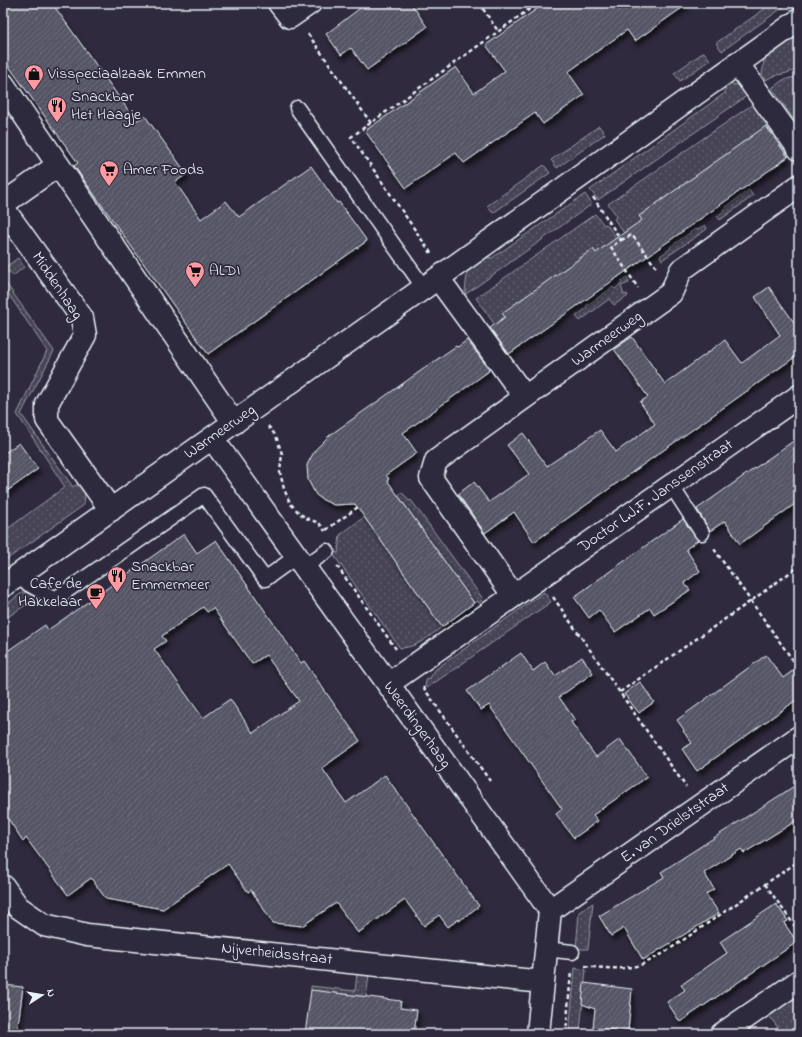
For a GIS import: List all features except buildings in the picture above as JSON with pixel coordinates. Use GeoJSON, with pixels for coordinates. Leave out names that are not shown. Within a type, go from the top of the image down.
{"type":"FeatureCollection","features":[{"type":"Feature","properties":{"kind":"street","name":"Warmeerweg"},"geometry":{"type":"LineString","coordinates":[[9,582],[436,280],[799,20]]}},
{"type":"Feature","properties":{"kind":"street"},"geometry":{"type":"LineString","coordinates":[[737,63],[799,150]]}},
{"type":"Feature","properties":{"kind":"street"},"geometry":{"type":"LineString","coordinates":[[3,84],[234,423]]}},
{"type":"Feature","properties":{"kind":"street"},"geometry":{"type":"LineString","coordinates":[[3,204],[58,165]]}},
{"type":"Feature","properties":{"kind":"street","name":"Warmeerweg"},"geometry":{"type":"LineString","coordinates":[[525,398],[671,293],[681,270],[799,186]]}},
{"type":"Feature","properties":{"kind":"street","name":"Middenhaag"},"geometry":{"type":"LineString","coordinates":[[3,208],[82,318],[85,334],[47,404],[47,420],[111,510]]}},
{"type":"Feature","properties":{"kind":"street"},"geometry":{"type":"LineString","coordinates":[[436,280],[525,398],[436,461],[431,478],[513,596]]}},
{"type":"Feature","properties":{"kind":"street","name":"Doctor L.J.F. Janssenstraat"},"geometry":{"type":"LineString","coordinates":[[388,684],[799,396]]}},
{"type":"Feature","properties":{"kind":"street","name":"Weerdingerhaag"},"geometry":{"type":"LineString","coordinates":[[212,438],[550,910]]}},
{"type":"Feature","properties":{"kind":"street","name":"E. van Drielststraat"},"geometry":{"type":"LineString","coordinates":[[550,910],[799,736]]}},
{"type":"Feature","properties":{"kind":"street","name":"Nijverheidsstraat"},"geometry":{"type":"LineString","coordinates":[[3,886],[10,912],[44,925],[87,935],[543,982]]}},
{"type":"Feature","properties":{"kind":"street"},"geometry":{"type":"LineString","coordinates":[[538,1034],[550,910]]}},
{"type":"Feature","properties":{"kind":"street"},"geometry":{"type":"LineString","coordinates":[[722,1034],[799,981]]}},
{"type":"Feature","properties":{"kind":"lane"},"geometry":{"type":"LineString","coordinates":[[297,108],[436,280]]}},
{"type":"Feature","properties":{"kind":"lane"},"geometry":{"type":"LineString","coordinates":[[671,485],[702,533]]}},
{"type":"Feature","properties":{"kind":"lane"},"geometry":{"type":"LineString","coordinates":[[9,582],[55,599],[204,495],[264,579],[327,551]]}},
{"type":"Feature","properties":{"kind":"lane"},"geometry":{"type":"LineString","coordinates":[[546,949],[572,952]]}},
{"type":"Feature","properties":{"kind":"path"},"geometry":{"type":"LineString","coordinates":[[480,3],[498,31]]}},
{"type":"Feature","properties":{"kind":"path"},"geometry":{"type":"LineString","coordinates":[[436,280],[351,137],[538,3]]}},
{"type":"Feature","properties":{"kind":"path"},"geometry":{"type":"LineString","coordinates":[[294,7],[371,123]]}},
{"type":"Feature","properties":{"kind":"path"},"geometry":{"type":"LineString","coordinates":[[578,177],[622,240]]}},
{"type":"Feature","properties":{"kind":"path"},"geometry":{"type":"LineString","coordinates":[[651,307],[611,247],[632,235],[662,275],[675,283]]}},
{"type":"Feature","properties":{"kind":"path"},"geometry":{"type":"LineString","coordinates":[[326,530],[358,507]]}},
{"type":"Feature","properties":{"kind":"path"},"geometry":{"type":"LineString","coordinates":[[702,533],[799,669]]}},
{"type":"Feature","properties":{"kind":"path"},"geometry":{"type":"LineString","coordinates":[[620,692],[799,566]]}},
{"type":"Feature","properties":{"kind":"path"},"geometry":{"type":"LineString","coordinates":[[539,577],[699,806]]}},
{"type":"Feature","properties":{"kind":"path"},"geometry":{"type":"LineString","coordinates":[[578,965],[629,967],[644,964],[664,953],[799,861]]}},
{"type":"Feature","properties":{"kind":"path"},"geometry":{"type":"LineString","coordinates":[[765,884],[799,932]]}},
{"type":"Feature","properties":{"kind":"shaded area"},"geometry":{"type":"Polygon","coordinates":[[[773,3],[789,3],[722,51],[716,43],[773,3]]]}},
{"type":"Feature","properties":{"kind":"shaded area"},"geometry":{"type":"Polygon","coordinates":[[[799,33],[799,68],[766,80],[762,75],[764,61],[762,59],[799,33]]]}},
{"type":"Feature","properties":{"kind":"shaded area"},"geometry":{"type":"Polygon","coordinates":[[[704,52],[710,60],[680,81],[674,73],[704,52]]]}},
{"type":"Feature","properties":{"kind":"shaded area"},"geometry":{"type":"Polygon","coordinates":[[[799,76],[799,127],[772,88],[783,80],[799,76]]]}},
{"type":"Feature","properties":{"kind":"shaded area"},"geometry":{"type":"Polygon","coordinates":[[[730,81],[731,84],[746,86],[751,93],[598,200],[590,190],[725,93],[726,83],[730,81]]]}},
{"type":"Feature","properties":{"kind":"shaded area"},"geometry":{"type":"Polygon","coordinates":[[[753,104],[789,156],[788,157],[766,126],[639,216],[642,220],[624,233],[614,219],[617,216],[608,204],[753,104]]]}},
{"type":"Feature","properties":{"kind":"shaded area"},"geometry":{"type":"Polygon","coordinates":[[[599,126],[605,134],[557,168],[551,160],[599,126]]]}},
{"type":"Feature","properties":{"kind":"shaded area"},"geometry":{"type":"Polygon","coordinates":[[[544,165],[550,173],[493,213],[487,206],[544,165]]]}},
{"type":"Feature","properties":{"kind":"shaded area"},"geometry":{"type":"Polygon","coordinates":[[[749,190],[753,196],[720,220],[717,216],[724,211],[723,209],[749,190]]]}},
{"type":"Feature","properties":{"kind":"shaded area"},"geometry":{"type":"Polygon","coordinates":[[[585,194],[592,204],[466,294],[467,274],[464,270],[483,257],[492,258],[585,194]]]}},
{"type":"Feature","properties":{"kind":"shaded area"},"geometry":{"type":"Polygon","coordinates":[[[595,214],[604,225],[606,224],[617,238],[596,253],[593,249],[503,313],[505,317],[496,324],[515,351],[514,352],[476,298],[595,214]]]}},
{"type":"Feature","properties":{"kind":"shaded area"},"geometry":{"type":"Polygon","coordinates":[[[705,225],[707,229],[662,260],[660,256],[671,248],[670,247],[695,229],[697,230],[705,225]]]}},
{"type":"Feature","properties":{"kind":"shaded area"},"geometry":{"type":"Polygon","coordinates":[[[18,258],[24,267],[13,276],[9,271],[3,275],[3,269],[18,258]]]}},
{"type":"Feature","properties":{"kind":"shaded area"},"geometry":{"type":"Polygon","coordinates":[[[627,277],[629,283],[621,286],[624,295],[627,294],[628,296],[614,305],[609,299],[580,321],[576,316],[587,308],[586,306],[613,287],[615,289],[622,283],[621,281],[627,277]]]}},
{"type":"Feature","properties":{"kind":"shaded area"},"geometry":{"type":"Polygon","coordinates":[[[3,279],[54,351],[21,414],[73,487],[81,482],[85,492],[84,505],[3,562],[3,532],[65,487],[17,414],[47,351],[3,286],[3,279]]]}},
{"type":"Feature","properties":{"kind":"shaded area"},"geometry":{"type":"Polygon","coordinates":[[[402,492],[409,501],[411,500],[483,599],[479,603],[478,601],[474,603],[398,495],[402,492]]]}},
{"type":"Feature","properties":{"kind":"shaded area"},"geometry":{"type":"Polygon","coordinates":[[[364,517],[442,627],[412,646],[400,648],[333,554],[333,552],[338,553],[340,535],[364,517]]]}},
{"type":"Feature","properties":{"kind":"shaded area"},"geometry":{"type":"Polygon","coordinates":[[[23,592],[33,594],[38,597],[3,620],[3,607],[23,592]]]}},
{"type":"Feature","properties":{"kind":"shaded area"},"geometry":{"type":"Polygon","coordinates":[[[544,592],[551,602],[427,688],[425,685],[427,678],[429,679],[436,669],[544,592]]]}},
{"type":"Feature","properties":{"kind":"shaded area"},"geometry":{"type":"Polygon","coordinates":[[[593,903],[588,949],[576,949],[579,912],[593,903]]]}},
{"type":"Feature","properties":{"kind":"shaded area"},"geometry":{"type":"Polygon","coordinates":[[[575,968],[586,970],[580,1031],[578,1034],[569,1034],[575,968]]]}},
{"type":"Feature","properties":{"kind":"shaded area"},"geometry":{"type":"Polygon","coordinates":[[[357,974],[369,976],[366,997],[311,991],[311,986],[355,991],[357,974]]]}},
{"type":"Feature","properties":{"kind":"shaded area"},"geometry":{"type":"Polygon","coordinates":[[[799,994],[799,1027],[789,1034],[770,1034],[778,1028],[766,1011],[799,994]]]}},
{"type":"Feature","properties":{"kind":"place","name":"Visspeciaalzaak Emmen"},"geometry":{"type":"Point","coordinates":[34,91]}},
{"type":"Feature","properties":{"kind":"place","name":"Snackbar Het Haagje"},"geometry":{"type":"Point","coordinates":[57,123]}},
{"type":"Feature","properties":{"kind":"place","name":"Amer Foods"},"geometry":{"type":"Point","coordinates":[109,187]}},
{"type":"Feature","properties":{"kind":"place","name":"ALDI"},"geometry":{"type":"Point","coordinates":[195,288]}},
{"type":"Feature","properties":{"kind":"place","name":"Snackbar Emmermeer"},"geometry":{"type":"Point","coordinates":[117,593]}},
{"type":"Feature","properties":{"kind":"place","name":"Cafe de Hakkelaar"},"geometry":{"type":"Point","coordinates":[96,610]}}]}
